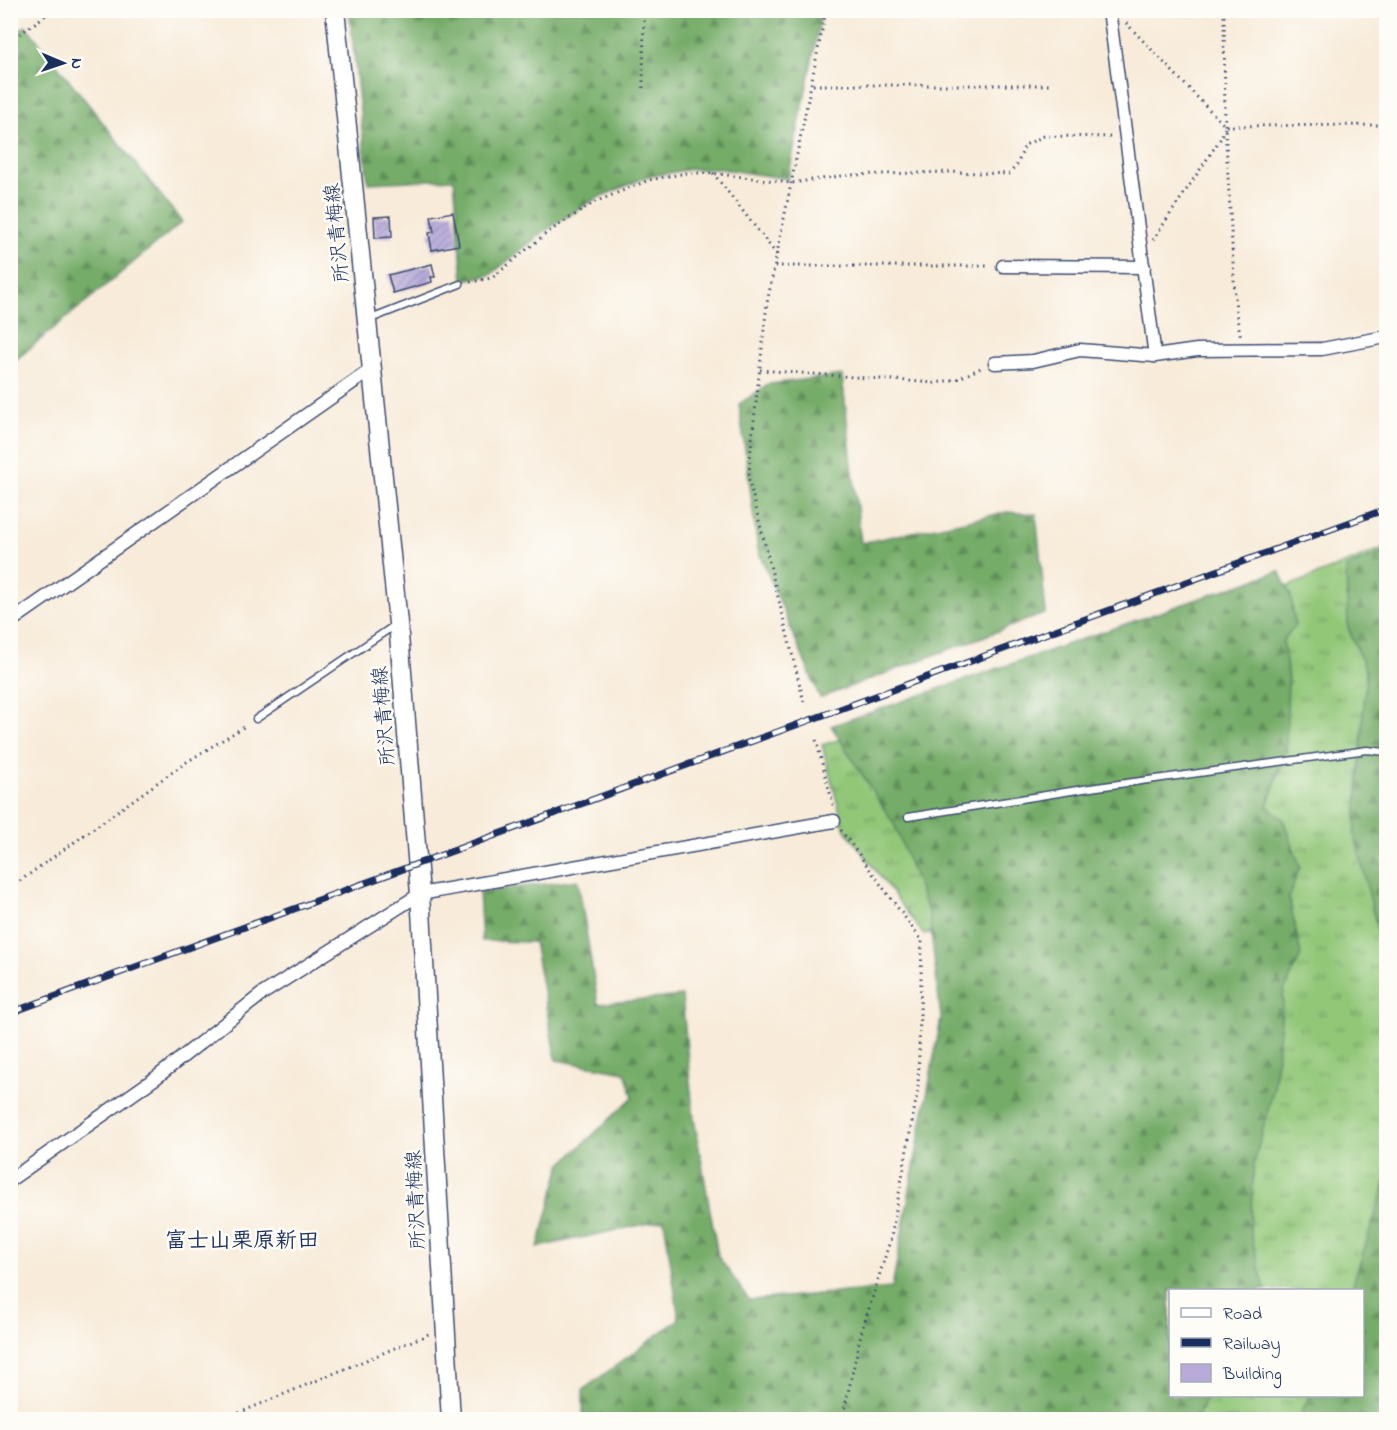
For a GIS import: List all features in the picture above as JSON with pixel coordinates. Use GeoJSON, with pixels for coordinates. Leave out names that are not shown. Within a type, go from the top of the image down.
{"type":"FeatureCollection","features":[{"type":"Feature","properties":{"kind":"main road","name":"所沢青梅線"},"geometry":{"type":"LineString","coordinates":[[335,10],[398,622],[420,894],[451,1419]]}},
{"type":"Feature","properties":{"kind":"street"},"geometry":{"type":"LineString","coordinates":[[1109,10],[1155,356]]}},
{"type":"Feature","properties":{"kind":"street"},"geometry":{"type":"LineString","coordinates":[[1003,266],[1144,267]]}},
{"type":"Feature","properties":{"kind":"street"},"geometry":{"type":"LineString","coordinates":[[995,363],[1033,361],[1080,351],[1155,356],[1197,350],[1322,349],[1386,337]]}},
{"type":"Feature","properties":{"kind":"street"},"geometry":{"type":"LineString","coordinates":[[10,622],[372,369]]}},
{"type":"Feature","properties":{"kind":"street"},"geometry":{"type":"LineString","coordinates":[[10,1180],[157,1077],[262,994],[420,894],[834,821]]}},
{"type":"Feature","properties":{"kind":"lane"},"geometry":{"type":"LineString","coordinates":[[368,321],[460,284]]}},
{"type":"Feature","properties":{"kind":"lane"},"geometry":{"type":"LineString","coordinates":[[256,719],[398,622]]}},
{"type":"Feature","properties":{"kind":"lane"},"geometry":{"type":"LineString","coordinates":[[908,817],[1090,788],[1367,750],[1386,752]]}},
{"type":"Feature","properties":{"kind":"path"},"geometry":{"type":"LineString","coordinates":[[10,41],[54,10]]}},
{"type":"Feature","properties":{"kind":"path"},"geometry":{"type":"LineString","coordinates":[[643,88],[644,10]]}},
{"type":"Feature","properties":{"kind":"path"},"geometry":{"type":"LineString","coordinates":[[804,702],[749,480],[767,303],[813,85],[826,10]]}},
{"type":"Feature","properties":{"kind":"path"},"geometry":{"type":"LineString","coordinates":[[1224,10],[1225,126],[1236,313],[1244,351]]}},
{"type":"Feature","properties":{"kind":"path"},"geometry":{"type":"LineString","coordinates":[[1121,19],[1225,126],[1386,125]]}},
{"type":"Feature","properties":{"kind":"path"},"geometry":{"type":"LineString","coordinates":[[813,85],[1052,85]]}},
{"type":"Feature","properties":{"kind":"path"},"geometry":{"type":"LineString","coordinates":[[1142,249],[1156,238],[1221,138],[1225,126]]}},
{"type":"Feature","properties":{"kind":"path"},"geometry":{"type":"LineString","coordinates":[[460,284],[492,278],[548,232],[595,202],[649,180],[687,173],[713,173],[791,183],[849,175],[950,172],[1009,174],[1017,165],[1025,145],[1044,136],[1126,136]]}},
{"type":"Feature","properties":{"kind":"path"},"geometry":{"type":"LineString","coordinates":[[713,173],[716,180],[778,256]]}},
{"type":"Feature","properties":{"kind":"path"},"geometry":{"type":"LineString","coordinates":[[775,266],[1003,266]]}},
{"type":"Feature","properties":{"kind":"path"},"geometry":{"type":"LineString","coordinates":[[760,370],[935,383],[957,379],[995,363]]}},
{"type":"Feature","properties":{"kind":"path"},"geometry":{"type":"LineString","coordinates":[[10,888],[185,763],[256,719]]}},
{"type":"Feature","properties":{"kind":"path"},"geometry":{"type":"LineString","coordinates":[[816,740],[835,811],[834,821],[922,942],[918,1089],[891,1238],[861,1334],[842,1419]]}},
{"type":"Feature","properties":{"kind":"path"},"geometry":{"type":"LineString","coordinates":[[222,1419],[445,1327]]}},
{"type":"Feature","properties":{"kind":"green space"},"geometry":{"type":"Polygon","coordinates":[[[349,10],[822,11],[788,179],[721,169],[691,169],[647,177],[595,199],[546,230],[490,275],[463,280],[454,179],[368,183],[349,10]]]}},
{"type":"Feature","properties":{"kind":"green space"},"geometry":{"type":"Polygon","coordinates":[[[26,26],[182,222],[11,364],[10,36],[26,26]]]}},
{"type":"Feature","properties":{"kind":"green space"},"geometry":{"type":"Polygon","coordinates":[[[842,375],[861,543],[1007,512],[1036,514],[1046,613],[820,698],[758,550],[739,404],[769,384],[842,375]]]}},
{"type":"Feature","properties":{"kind":"green space"},"geometry":{"type":"Polygon","coordinates":[[[1386,547],[1386,1419],[984,1419],[999,922],[923,934],[844,828],[822,745],[1082,660],[1274,592],[1386,547]]]}},
{"type":"Feature","properties":{"kind":"green space"},"geometry":{"type":"Polygon","coordinates":[[[1386,552],[1386,967],[1355,835],[1366,671],[1348,628],[1346,567],[1386,552]]]}},
{"type":"Feature","properties":{"kind":"green space"},"geometry":{"type":"Polygon","coordinates":[[[1279,571],[1291,596],[1295,626],[1283,640],[1288,675],[1286,753],[1267,806],[1283,819],[1300,866],[1289,898],[1301,955],[1284,991],[1274,1087],[1254,1163],[1250,1230],[1265,1289],[1169,1289],[1169,1397],[1207,1397],[1196,1419],[583,1419],[583,1390],[679,1319],[664,1220],[538,1247],[561,1165],[633,1097],[625,1072],[556,1060],[534,942],[482,941],[479,892],[578,880],[598,1004],[682,996],[693,1113],[718,1256],[749,1300],[892,1288],[941,1018],[929,914],[894,824],[831,726],[1279,571]]]}},
{"type":"Feature","properties":{"kind":"green space"},"geometry":{"type":"Polygon","coordinates":[[[1386,1181],[1386,1419],[1298,1419],[1309,1397],[1364,1397],[1364,1289],[1351,1289],[1386,1181]]]}},
{"type":"Feature","properties":{"kind":"building"},"geometry":{"type":"Polygon","coordinates":[[[453,212],[459,245],[432,250],[429,233],[434,232],[431,216],[453,212]]]}},
{"type":"Feature","properties":{"kind":"building"},"geometry":{"type":"Polygon","coordinates":[[[391,216],[392,237],[375,238],[374,217],[391,216]]]}},
{"type":"Feature","properties":{"kind":"building"},"geometry":{"type":"Polygon","coordinates":[[[432,264],[435,277],[431,277],[432,282],[393,293],[388,275],[432,264]]]}},
{"type":"Feature","properties":{"kind":"railway"},"geometry":{"type":"LineString","coordinates":[[10,1013],[1386,509]]}},
{"type":"Feature","properties":{"kind":"district","name":"富士山栗原新田"},"geometry":{"type":"Point","coordinates":[242,1239]}}]}
